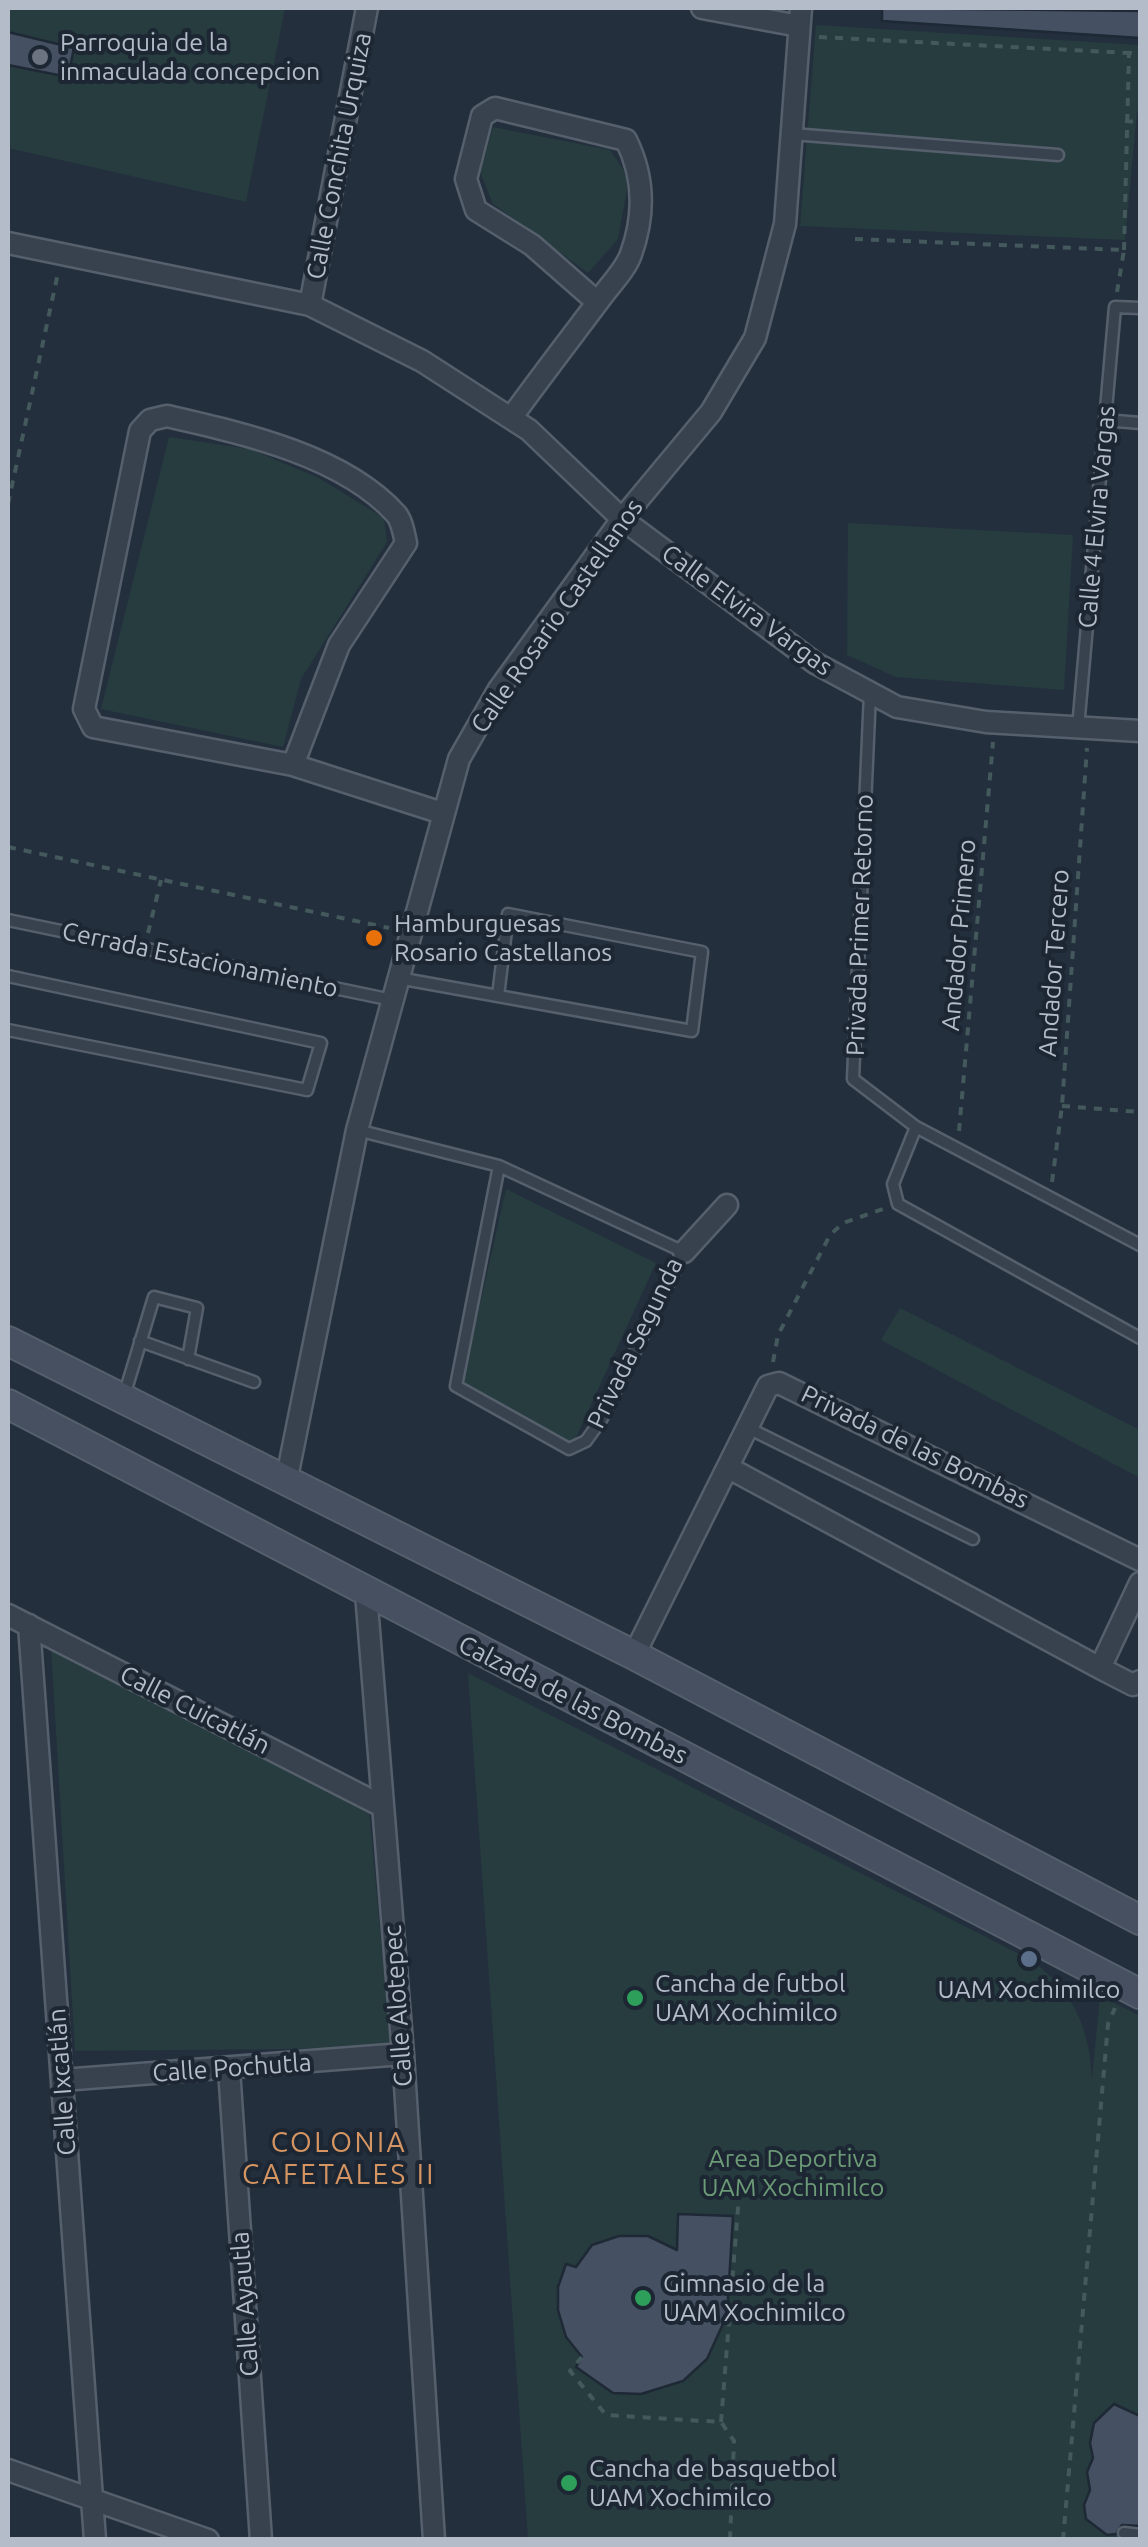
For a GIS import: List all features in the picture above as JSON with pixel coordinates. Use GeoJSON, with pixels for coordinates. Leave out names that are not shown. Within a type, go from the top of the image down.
{"type":"FeatureCollection","features":[{"type":"Feature","properties":{"kind":"main road"},"geometry":{"type":"LineString","coordinates":[[8,1341],[634,1655],[1140,1920]]}},
{"type":"Feature","properties":{"kind":"main road","name":"Calzada de las Bombas"},"geometry":{"type":"LineString","coordinates":[[8,1404],[1134,1990]]}},
{"type":"Feature","properties":{"kind":"street","name":"Calle Conchita Urquiza"},"geometry":{"type":"LineString","coordinates":[[310,305],[367,8]]}},
{"type":"Feature","properties":{"kind":"street"},"geometry":{"type":"LineString","coordinates":[[702,8],[800,23]]}},
{"type":"Feature","properties":{"kind":"street","name":"Calle Rosario Castellanos"},"geometry":{"type":"LineString","coordinates":[[286,1482],[356,1130],[459,759],[500,689],[622,519],[711,412],[756,338],[785,224],[800,23]]}},
{"type":"Feature","properties":{"kind":"street"},"geometry":{"type":"LineString","coordinates":[[511,418],[597,302],[631,256],[640,210],[640,170],[626,140],[495,108],[482,116],[466,179],[476,210],[532,246],[597,302]]}},
{"type":"Feature","properties":{"kind":"street","name":"Calle Elvira Vargas"},"geometry":{"type":"LineString","coordinates":[[8,243],[310,305],[422,360],[511,418],[622,519],[815,663],[896,707],[994,722],[1140,731]]}},
{"type":"Feature","properties":{"kind":"street"},"geometry":{"type":"LineString","coordinates":[[293,765],[339,645],[406,543],[399,516],[361,486],[293,450],[167,416],[150,420],[140,431],[84,709],[88,720],[94,727],[293,765],[442,813]]}},
{"type":"Feature","properties":{"kind":"street"},"geometry":{"type":"LineString","coordinates":[[684,1252],[727,1205]]}},
{"type":"Feature","properties":{"kind":"street","name":"Privada de las Bombas"},"geometry":{"type":"LineString","coordinates":[[634,1655],[768,1386],[788,1384],[1140,1560]]}},
{"type":"Feature","properties":{"kind":"street"},"geometry":{"type":"LineString","coordinates":[[729,1468],[1100,1668],[1134,1685],[1140,1680]]}},
{"type":"Feature","properties":{"kind":"street"},"geometry":{"type":"LineString","coordinates":[[1100,1668],[1140,1584]]}},
{"type":"Feature","properties":{"kind":"street","name":"Calle Alotepec"},"geometry":{"type":"LineString","coordinates":[[366,1593],[434,2540]]}},
{"type":"Feature","properties":{"kind":"street","name":"Calle Cuicatlán"},"geometry":{"type":"LineString","coordinates":[[8,1615],[382,1806]]}},
{"type":"Feature","properties":{"kind":"street","name":"Calle Ixcatlán"},"geometry":{"type":"LineString","coordinates":[[29,1626],[95,2540]]}},
{"type":"Feature","properties":{"kind":"street","name":"Calle Pochutla"},"geometry":{"type":"LineString","coordinates":[[62,2080],[402,2054]]}},
{"type":"Feature","properties":{"kind":"street","name":"Calle Ayautla"},"geometry":{"type":"LineString","coordinates":[[229,2069],[261,2540]]}},
{"type":"Feature","properties":{"kind":"street"},"geometry":{"type":"LineString","coordinates":[[8,2470],[208,2540]]}},
{"type":"Feature","properties":{"kind":"lane"},"geometry":{"type":"LineString","coordinates":[[792,134],[1058,156]]}},
{"type":"Feature","properties":{"kind":"lane"},"geometry":{"type":"LineString","coordinates":[[1115,307],[1140,308]]}},
{"type":"Feature","properties":{"kind":"lane","name":"Calle 4 Elvira Vargas"},"geometry":{"type":"LineString","coordinates":[[1083,728],[1115,307]]}},
{"type":"Feature","properties":{"kind":"lane"},"geometry":{"type":"LineString","coordinates":[[1105,420],[1140,422]]}},
{"type":"Feature","properties":{"kind":"lane","name":"Privada Primer Retorno"},"geometry":{"type":"LineString","coordinates":[[870,693],[853,1078],[916,1127],[1140,1245]]}},
{"type":"Feature","properties":{"kind":"lane"},"geometry":{"type":"LineString","coordinates":[[398,978],[498,996],[692,1030],[702,952],[508,914],[498,996]]}},
{"type":"Feature","properties":{"kind":"lane","name":"Cerrada Estacionamiento"},"geometry":{"type":"LineString","coordinates":[[8,920],[393,1000]]}},
{"type":"Feature","properties":{"kind":"lane"},"geometry":{"type":"LineString","coordinates":[[8,976],[320,1042],[307,1090],[8,1030]]}},
{"type":"Feature","properties":{"kind":"lane"},"geometry":{"type":"LineString","coordinates":[[916,1127],[893,1184],[898,1204],[1140,1338]]}},
{"type":"Feature","properties":{"kind":"lane","name":"Privada Segunda"},"geometry":{"type":"LineString","coordinates":[[356,1130],[500,1166],[684,1252],[601,1420],[586,1441],[569,1449],[456,1386],[500,1166]]}},
{"type":"Feature","properties":{"kind":"lane"},"geometry":{"type":"LineString","coordinates":[[123,1400],[154,1297],[197,1308],[188,1360]]}},
{"type":"Feature","properties":{"kind":"lane"},"geometry":{"type":"LineString","coordinates":[[140,1341],[254,1382]]}},
{"type":"Feature","properties":{"kind":"lane"},"geometry":{"type":"LineString","coordinates":[[748,1428],[973,1539]]}},
{"type":"Feature","properties":{"kind":"lane"},"geometry":{"type":"LineString","coordinates":[[1124,2533],[1140,2535]]}},
{"type":"Feature","properties":{"kind":"path"},"geometry":{"type":"LineString","coordinates":[[800,23],[1140,53]]}},
{"type":"Feature","properties":{"kind":"path"},"geometry":{"type":"LineString","coordinates":[[1115,307],[1124,250],[1129,53]]}},
{"type":"Feature","properties":{"kind":"path"},"geometry":{"type":"LineString","coordinates":[[1126,121],[1140,122]]}},
{"type":"Feature","properties":{"kind":"path"},"geometry":{"type":"LineString","coordinates":[[855,238],[1124,250]]}},
{"type":"Feature","properties":{"kind":"path"},"geometry":{"type":"LineString","coordinates":[[8,504],[62,254]]}},
{"type":"Feature","properties":{"kind":"path","name":"Andador Primero"},"geometry":{"type":"LineString","coordinates":[[958,1150],[994,722]]}},
{"type":"Feature","properties":{"kind":"path","name":"Andador Tercero"},"geometry":{"type":"LineString","coordinates":[[1050,1199],[1062,1106],[1083,728]]}},
{"type":"Feature","properties":{"kind":"path"},"geometry":{"type":"LineString","coordinates":[[8,848],[410,932]]}},
{"type":"Feature","properties":{"kind":"path"},"geometry":{"type":"LineString","coordinates":[[144,948],[161,880]]}},
{"type":"Feature","properties":{"kind":"path"},"geometry":{"type":"LineString","coordinates":[[1062,1106],[1140,1112]]}},
{"type":"Feature","properties":{"kind":"path"},"geometry":{"type":"LineString","coordinates":[[768,1386],[778,1336],[830,1235],[843,1223],[898,1204]]}},
{"type":"Feature","properties":{"kind":"path"},"geometry":{"type":"LineString","coordinates":[[1063,2540],[1108,2024],[1134,1990]]}},
{"type":"Feature","properties":{"kind":"path"},"geometry":{"type":"LineString","coordinates":[[730,2540],[734,2441],[721,2422],[740,2196]]}},
{"type":"Feature","properties":{"kind":"path"},"geometry":{"type":"LineString","coordinates":[[582,2357],[570,2371],[606,2414],[721,2422]]}},
{"type":"Feature","properties":{"kind":"green space"},"geometry":{"type":"Polygon","coordinates":[[[8,8],[285,8],[246,202],[8,148],[8,8]]]}},
{"type":"Feature","properties":{"kind":"green space"},"geometry":{"type":"Polygon","coordinates":[[[816,25],[1140,45],[1140,110],[1125,240],[800,226],[816,25]]]}},
{"type":"Feature","properties":{"kind":"green space"},"geometry":{"type":"Polygon","coordinates":[[[493,127],[610,150],[629,178],[618,239],[588,273],[493,204],[480,172],[493,127]]]}},
{"type":"Feature","properties":{"kind":"green space"},"geometry":{"type":"Polygon","coordinates":[[[169,437],[250,449],[319,478],[384,518],[387,542],[301,679],[283,747],[101,709],[169,437]]]}},
{"type":"Feature","properties":{"kind":"green space"},"geometry":{"type":"Polygon","coordinates":[[[848,523],[1073,535],[1064,690],[896,677],[847,655],[848,523]]]}},
{"type":"Feature","properties":{"kind":"green space"},"geometry":{"type":"Polygon","coordinates":[[[506,1189],[656,1263],[573,1444],[462,1384],[506,1189]]]}},
{"type":"Feature","properties":{"kind":"green space"},"geometry":{"type":"Polygon","coordinates":[[[900,1308],[1140,1430],[1140,1478],[881,1340],[900,1308]]]}},
{"type":"Feature","properties":{"kind":"green space"},"geometry":{"type":"Polygon","coordinates":[[[51,1648],[369,1810],[391,2048],[75,2051],[51,1648]]]}},
{"type":"Feature","properties":{"kind":"green space","name":"Area Deportiva UAM Xochimilco"},"geometry":{"type":"Polygon","coordinates":[[[468,1673],[1029,1959],[1057,1983],[1076,2010],[1087,2042],[1092,2079],[1100,1996],[1140,2016],[1140,2539],[528,2539],[468,1673]]]}},
{"type":"Feature","properties":{"kind":"building"},"geometry":{"type":"Polygon","coordinates":[[[882,8],[1140,11],[1140,38],[882,21],[882,8]]]}},
{"type":"Feature","properties":{"kind":"building","name":"Parroquia de la inmaculada concepcion"},"geometry":{"type":"Polygon","coordinates":[[[8,32],[74,48],[68,77],[8,65],[8,32]]]}},
{"type":"Feature","properties":{"kind":"building","name":"Gimnasio de la UAM Xochimilco"},"geometry":{"type":"Polygon","coordinates":[[[678,2214],[733,2216],[727,2315],[707,2359],[683,2381],[641,2394],[613,2393],[576,2367],[582,2357],[566,2337],[558,2310],[558,2287],[566,2264],[576,2267],[592,2245],[619,2236],[648,2236],[677,2250],[678,2214]]]}},
{"type":"Feature","properties":{"kind":"building"},"geometry":{"type":"Polygon","coordinates":[[[1114,2404],[1140,2416],[1140,2526],[1122,2525],[1116,2534],[1107,2535],[1086,2519],[1084,2505],[1090,2490],[1087,2472],[1093,2458],[1090,2443],[1094,2423],[1114,2404]]]}},
{"type":"Feature","properties":{"kind":"place","name":"Parroquia de la inmaculada concepcion"},"geometry":{"type":"Point","coordinates":[40,57]}},
{"type":"Feature","properties":{"kind":"place","name":"Hamburguesas Rosario Castellanos"},"geometry":{"type":"Point","coordinates":[374,938]}},
{"type":"Feature","properties":{"kind":"place","name":"UAM Xochimilco"},"geometry":{"type":"Point","coordinates":[1029,1959]}},
{"type":"Feature","properties":{"kind":"place","name":"Cancha de futbol UAM Xochimilco"},"geometry":{"type":"Point","coordinates":[635,1998]}},
{"type":"Feature","properties":{"kind":"place","name":"Gimnasio de la UAM Xochimilco"},"geometry":{"type":"Point","coordinates":[643,2298]}},
{"type":"Feature","properties":{"kind":"place","name":"Cancha de basquetbol UAM Xochimilco"},"geometry":{"type":"Point","coordinates":[569,2483]}},
{"type":"Feature","properties":{"kind":"district","name":"COLONIA CAFETALES II"},"geometry":{"type":"Point","coordinates":[339,2159]}}]}
